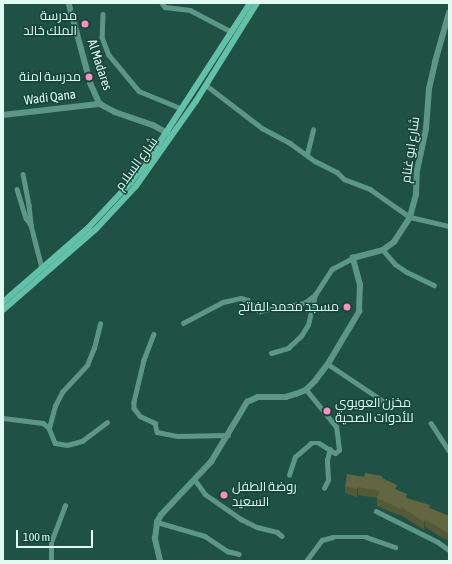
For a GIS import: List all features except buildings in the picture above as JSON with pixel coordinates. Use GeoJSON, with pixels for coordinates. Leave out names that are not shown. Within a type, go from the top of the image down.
{"type":"FeatureCollection","features":[{"type":"Feature","properties":{"kind":"main road","name":"شارع السلام"},"geometry":{"type":"LineString","coordinates":[[3,310],[96,230],[136,186],[168,133],[180,108],[250,3]]}},
{"type":"Feature","properties":{"kind":"main road","name":"شارع السلام"},"geometry":{"type":"LineString","coordinates":[[3,302],[88,228],[114,202],[131,182],[206,85],[257,3]]}},
{"type":"Feature","properties":{"kind":"street","name":"Al Madares"},"geometry":{"type":"LineString","coordinates":[[69,3],[91,84],[100,104],[168,133]]}},
{"type":"Feature","properties":{"kind":"street"},"geometry":{"type":"LineString","coordinates":[[162,3],[165,7],[190,10],[232,32]]}},
{"type":"Feature","properties":{"kind":"street","name":"شارع ابو غنام"},"geometry":{"type":"LineString","coordinates":[[353,258],[383,250],[394,242],[410,217],[416,196],[417,171],[426,129],[429,89],[449,13]]}},
{"type":"Feature","properties":{"kind":"street"},"geometry":{"type":"LineString","coordinates":[[102,14],[102,36],[109,56],[139,90],[180,108]]}},
{"type":"Feature","properties":{"kind":"street"},"geometry":{"type":"LineString","coordinates":[[206,85],[262,128],[336,172],[344,179],[370,189],[410,217],[449,226]]}},
{"type":"Feature","properties":{"kind":"street","name":"Wadi Qana"},"geometry":{"type":"LineString","coordinates":[[3,115],[100,104]]}},
{"type":"Feature","properties":{"kind":"street"},"geometry":{"type":"LineString","coordinates":[[307,154],[313,130]]}},
{"type":"Feature","properties":{"kind":"street"},"geometry":{"type":"LineString","coordinates":[[23,174],[30,204],[31,224],[42,268]]}},
{"type":"Feature","properties":{"kind":"street"},"geometry":{"type":"LineString","coordinates":[[17,189],[26,218],[31,224]]}},
{"type":"Feature","properties":{"kind":"street"},"geometry":{"type":"LineString","coordinates":[[383,250],[395,264],[407,272],[434,285]]}},
{"type":"Feature","properties":{"kind":"street"},"geometry":{"type":"LineString","coordinates":[[160,561],[155,539],[157,522],[166,508],[212,462],[243,408],[252,398],[286,397],[306,390],[328,364],[359,312],[361,298],[360,285],[353,258],[332,269],[315,296],[308,325],[301,336],[288,348],[271,353]]}},
{"type":"Feature","properties":{"kind":"street"},"geometry":{"type":"LineString","coordinates":[[183,323],[223,302],[241,298],[248,300],[259,311],[304,303],[315,296]]}},
{"type":"Feature","properties":{"kind":"street"},"geometry":{"type":"LineString","coordinates":[[49,428],[55,406],[62,392],[86,365],[94,348],[100,324]]}},
{"type":"Feature","properties":{"kind":"street"},"geometry":{"type":"LineString","coordinates":[[154,334],[144,360],[134,402],[134,408],[140,416],[155,423],[157,432],[178,436],[228,434]]}},
{"type":"Feature","properties":{"kind":"street"},"geometry":{"type":"LineString","coordinates":[[328,364],[382,401]]}},
{"type":"Feature","properties":{"kind":"street"},"geometry":{"type":"LineString","coordinates":[[289,475],[295,457],[308,444],[319,443],[336,453],[340,450],[336,427],[306,390]]}},
{"type":"Feature","properties":{"kind":"street"},"geometry":{"type":"LineString","coordinates":[[3,418],[42,423],[49,428],[55,443],[68,445],[82,441],[107,422]]}},
{"type":"Feature","properties":{"kind":"street"},"geometry":{"type":"LineString","coordinates":[[431,423],[449,451]]}},
{"type":"Feature","properties":{"kind":"street"},"geometry":{"type":"LineString","coordinates":[[324,488],[328,480],[327,460],[330,449]]}},
{"type":"Feature","properties":{"kind":"street"},"geometry":{"type":"LineString","coordinates":[[195,480],[205,494],[241,519],[257,527],[277,532],[282,536]]}},
{"type":"Feature","properties":{"kind":"street"},"geometry":{"type":"LineString","coordinates":[[51,561],[51,542],[65,506]]}},
{"type":"Feature","properties":{"kind":"street"},"geometry":{"type":"LineString","coordinates":[[376,511],[438,542],[449,550]]}},
{"type":"Feature","properties":{"kind":"street"},"geometry":{"type":"LineString","coordinates":[[157,522],[205,536],[227,551],[239,554]]}},
{"type":"Feature","properties":{"kind":"street"},"geometry":{"type":"LineString","coordinates":[[306,561],[322,540],[333,537],[366,537],[395,547]]}},
{"type":"Feature","properties":{"kind":"place","name":"مدرسة الملك خالد"},"geometry":{"type":"Point","coordinates":[85,24]}},
{"type":"Feature","properties":{"kind":"place","name":"مدرسة امنة"},"geometry":{"type":"Point","coordinates":[89,77]}},
{"type":"Feature","properties":{"kind":"place","name":"مسجد محمد الفاتح"},"geometry":{"type":"Point","coordinates":[347,307]}},
{"type":"Feature","properties":{"kind":"place","name":"مخزن العويوي للأدوات الصحية"},"geometry":{"type":"Point","coordinates":[327,411]}},
{"type":"Feature","properties":{"kind":"place","name":"روضة الطفل السعيد"},"geometry":{"type":"Point","coordinates":[224,495]}}]}
